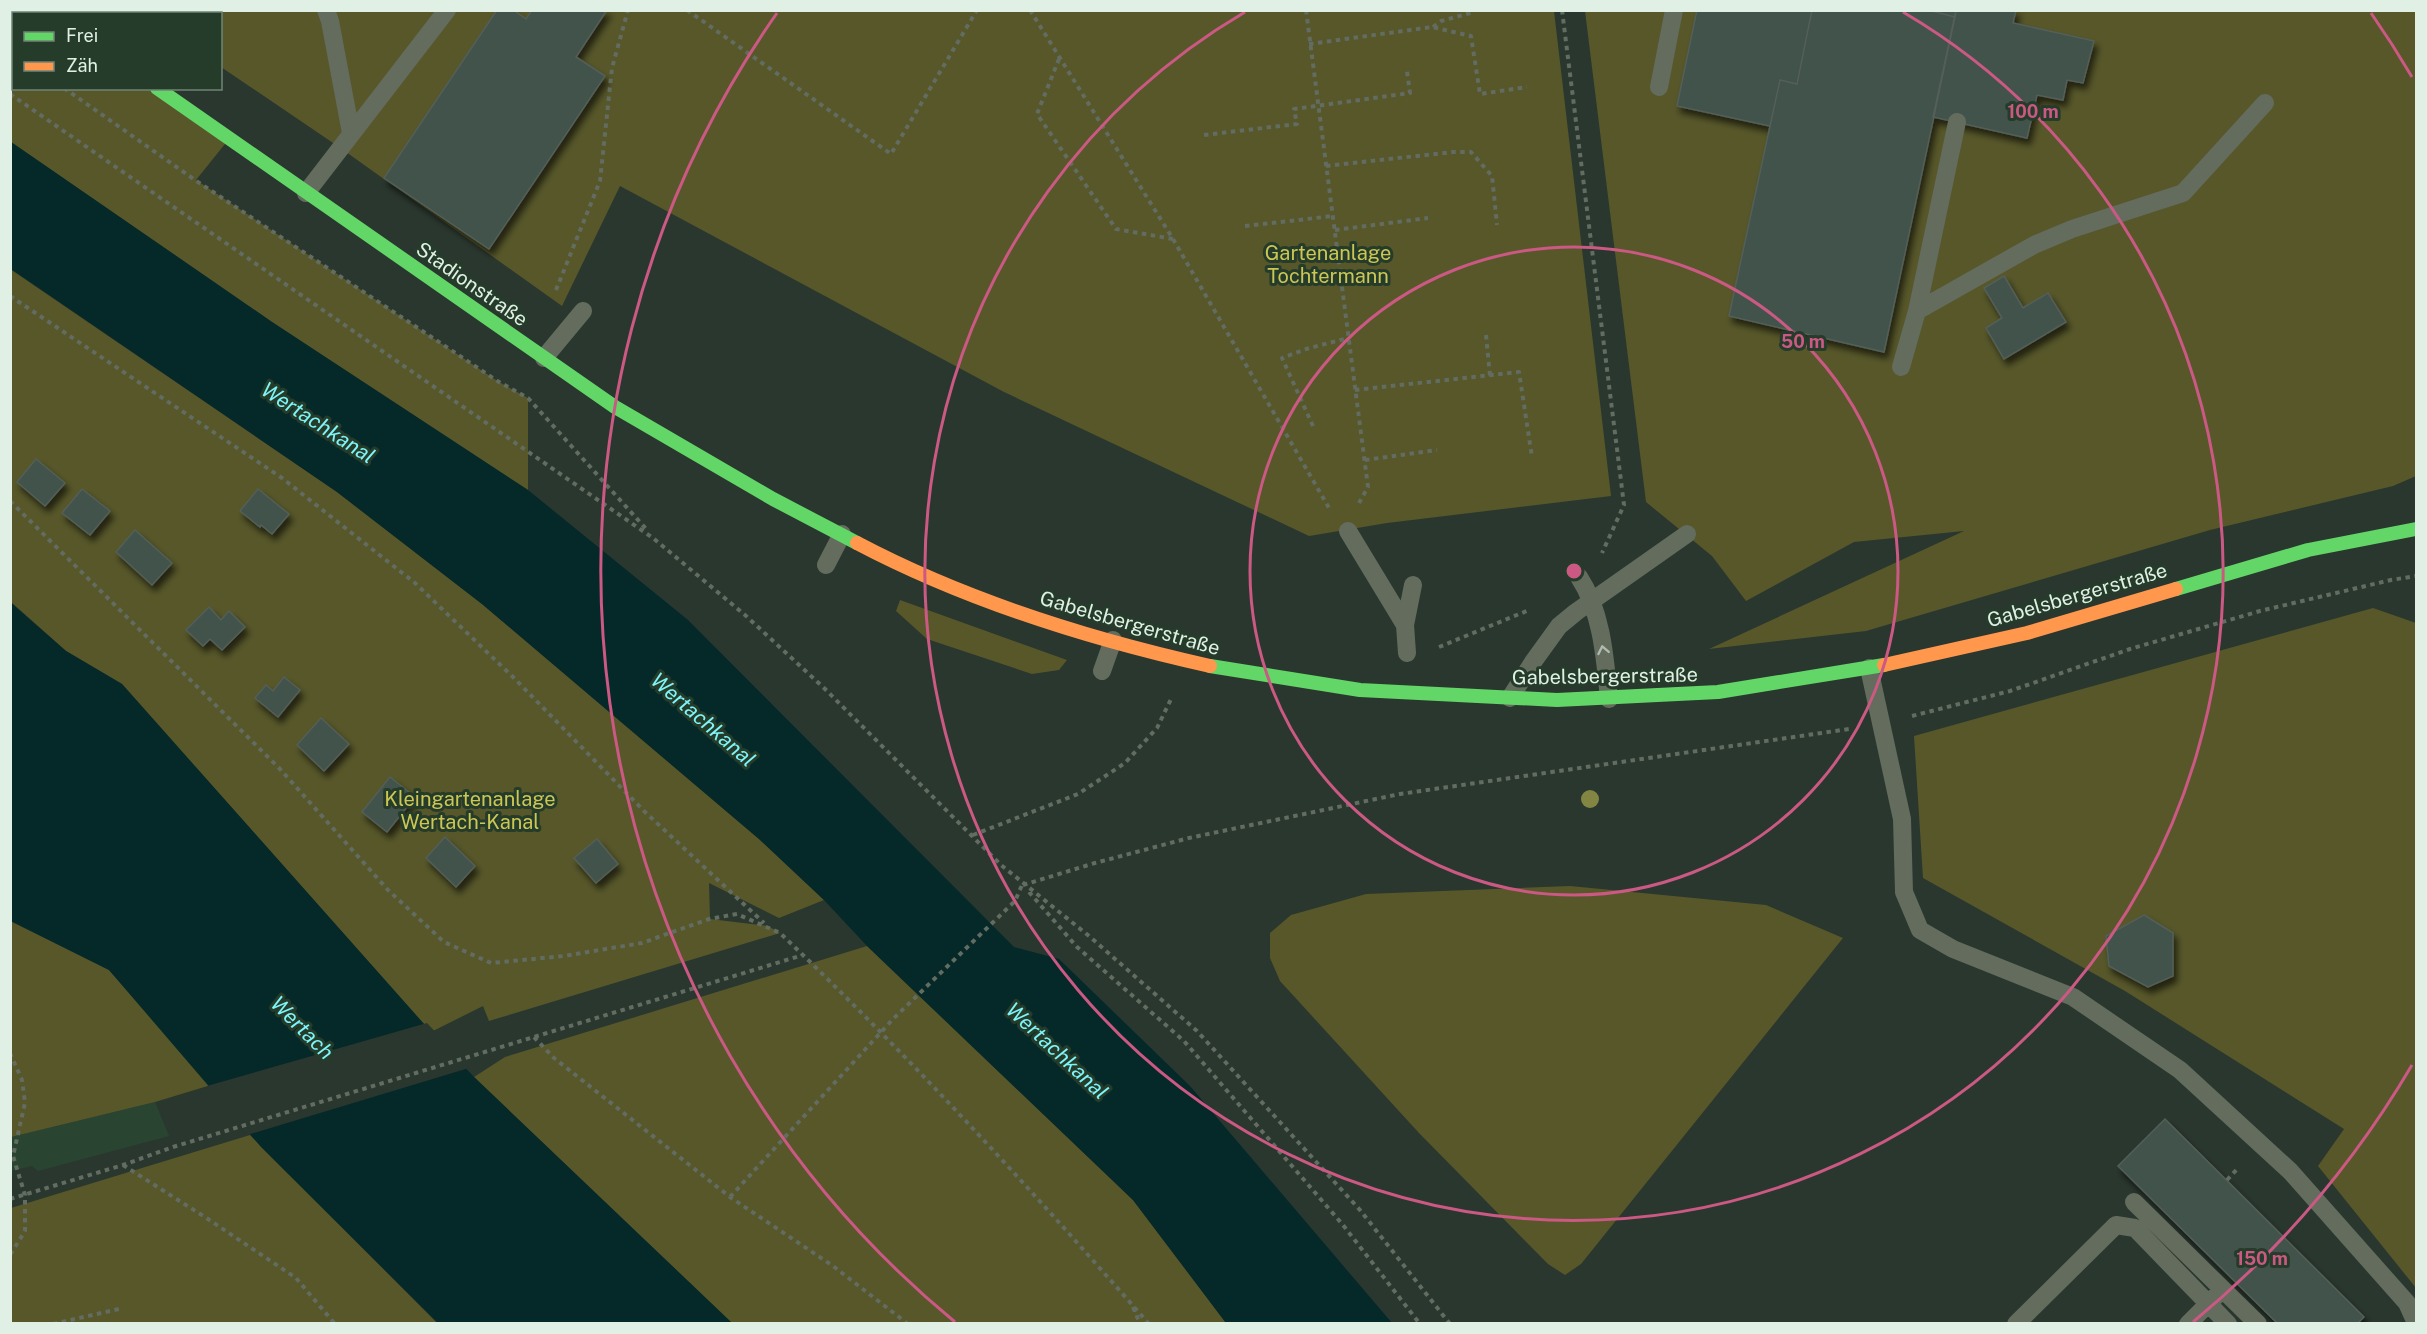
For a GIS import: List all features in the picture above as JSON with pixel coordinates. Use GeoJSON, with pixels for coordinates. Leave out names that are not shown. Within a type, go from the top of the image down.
{"type":"FeatureCollection","features":[{"type":"Feature","properties":{"kind":"street","name":"Stadionstraße"},"geometry":{"type":"LineString","coordinates":[[160,90],[615,407],[773,500]]}},
{"type":"Feature","properties":{"kind":"street","name":"Gabelsbergerstraße"},"geometry":{"type":"LineString","coordinates":[[773,500],[842,534],[872,552],[990,603],[1152,653],[1233,671],[1360,690],[1510,698],[1608,699],[1718,692],[1869,668],[2027,633],[2308,550],[2416,529]]}},
{"type":"Feature","properties":{"kind":"lane"},"geometry":{"type":"LineString","coordinates":[[326,10],[351,133]]}},
{"type":"Feature","properties":{"kind":"lane"},"geometry":{"type":"LineString","coordinates":[[306,193],[447,10]]}},
{"type":"Feature","properties":{"kind":"lane"},"geometry":{"type":"LineString","coordinates":[[1659,87],[1674,10]]}},
{"type":"Feature","properties":{"kind":"lane"},"geometry":{"type":"LineString","coordinates":[[1917,311],[2034,245],[2072,229],[2183,193],[2265,103]]}},
{"type":"Feature","properties":{"kind":"lane"},"geometry":{"type":"LineString","coordinates":[[1901,367],[1917,311],[1957,122]]}},
{"type":"Feature","properties":{"kind":"lane"},"geometry":{"type":"LineString","coordinates":[[544,358],[583,311]]}},
{"type":"Feature","properties":{"kind":"lane"},"geometry":{"type":"LineString","coordinates":[[1348,527],[1405,625]]}},
{"type":"Feature","properties":{"kind":"lane"},"geometry":{"type":"LineString","coordinates":[[826,565],[842,534]]}},
{"type":"Feature","properties":{"kind":"lane"},"geometry":{"type":"LineString","coordinates":[[1510,698],[1586,589],[1687,534]]}},
{"type":"Feature","properties":{"kind":"lane"},"geometry":{"type":"LineString","coordinates":[[1407,653],[1405,625],[1413,585]]}},
{"type":"Feature","properties":{"kind":"lane"},"geometry":{"type":"LineString","coordinates":[[1586,589],[1606,667],[1608,699]]}},
{"type":"Feature","properties":{"kind":"lane"},"geometry":{"type":"LineString","coordinates":[[1102,671],[1113,640]]}},
{"type":"Feature","properties":{"kind":"lane"},"geometry":{"type":"LineString","coordinates":[[1869,668],[1902,819],[1904,892],[1920,930],[1953,949],[2073,997],[2180,1070],[2290,1171],[2407,1303],[2416,1323]]}},
{"type":"Feature","properties":{"kind":"lane"},"geometry":{"type":"LineString","coordinates":[[2134,1202],[2258,1323]]}},
{"type":"Feature","properties":{"kind":"lane"},"geometry":{"type":"LineString","coordinates":[[2016,1323],[2116,1225],[2135,1228],[2228,1323]]}},
{"type":"Feature","properties":{"kind":"lane"},"geometry":{"type":"LineString","coordinates":[[2188,1323],[2223,1289]]}},
{"type":"Feature","properties":{"kind":"path"},"geometry":{"type":"LineString","coordinates":[[554,295],[600,181],[612,68],[628,10]]}},
{"type":"Feature","properties":{"kind":"path"},"geometry":{"type":"LineString","coordinates":[[687,10],[891,154],[977,10]]}},
{"type":"Feature","properties":{"kind":"path"},"geometry":{"type":"LineString","coordinates":[[1030,10],[1173,239],[1331,511],[1348,527],[1368,487],[1306,10]]}},
{"type":"Feature","properties":{"kind":"path"},"geometry":{"type":"LineString","coordinates":[[1562,10],[1624,505],[1586,589]]}},
{"type":"Feature","properties":{"kind":"path"},"geometry":{"type":"LineString","coordinates":[[1432,27],[1441,21],[1474,12]]}},
{"type":"Feature","properties":{"kind":"path"},"geometry":{"type":"LineString","coordinates":[[1310,44],[1432,27],[1472,36],[1480,94],[1527,87]]}},
{"type":"Feature","properties":{"kind":"path"},"geometry":{"type":"LineString","coordinates":[[1059,59],[1037,114],[1116,229],[1173,239]]}},
{"type":"Feature","properties":{"kind":"path"},"geometry":{"type":"LineString","coordinates":[[1204,135],[1297,124],[1294,109],[1410,93],[1407,71]]}},
{"type":"Feature","properties":{"kind":"path"},"geometry":{"type":"LineString","coordinates":[[67,90],[195,180],[499,382],[528,398],[653,538]]}},
{"type":"Feature","properties":{"kind":"path"},"geometry":{"type":"LineString","coordinates":[[10,94],[653,538],[745,615],[824,688],[907,774],[973,836],[1022,885],[1077,947],[1184,1041],[1343,1225],[1420,1323]]}},
{"type":"Feature","properties":{"kind":"path"},"geometry":{"type":"LineString","coordinates":[[1326,166],[1471,152],[1492,176],[1497,225]]}},
{"type":"Feature","properties":{"kind":"path"},"geometry":{"type":"LineString","coordinates":[[1245,226],[1333,216]]}},
{"type":"Feature","properties":{"kind":"path"},"geometry":{"type":"LineString","coordinates":[[1335,230],[1428,218]]}},
{"type":"Feature","properties":{"kind":"path"},"geometry":{"type":"LineString","coordinates":[[10,296],[282,478],[415,583],[514,678],[644,810],[768,926]]}},
{"type":"Feature","properties":{"kind":"path"},"geometry":{"type":"LineString","coordinates":[[1486,335],[1490,376]]}},
{"type":"Feature","properties":{"kind":"path"},"geometry":{"type":"LineString","coordinates":[[1313,426],[1282,358],[1348,338]]}},
{"type":"Feature","properties":{"kind":"path"},"geometry":{"type":"LineString","coordinates":[[1355,390],[1519,372],[1532,457]]}},
{"type":"Feature","properties":{"kind":"path"},"geometry":{"type":"LineString","coordinates":[[1365,460],[1437,450]]}},
{"type":"Feature","properties":{"kind":"path"},"geometry":{"type":"LineString","coordinates":[[10,501],[280,769],[388,890],[444,942],[491,963],[564,956],[642,943],[710,919],[737,914],[768,926],[780,933],[881,1032],[1056,1217],[1149,1323]]}},
{"type":"Feature","properties":{"kind":"path"},"geometry":{"type":"LineString","coordinates":[[730,1197],[894,1018],[1015,901],[1022,885],[1189,838],[1400,794],[1881,724],[2010,691],[2130,649],[2260,611],[2416,576]]}},
{"type":"Feature","properties":{"kind":"path"},"geometry":{"type":"LineString","coordinates":[[1431,651],[1530,610]]}},
{"type":"Feature","properties":{"kind":"path"},"geometry":{"type":"LineString","coordinates":[[973,836],[1078,794],[1125,763],[1157,728],[1174,692],[1183,660]]}},
{"type":"Feature","properties":{"kind":"path"},"geometry":{"type":"LineString","coordinates":[[1022,885],[1089,936],[1197,1031],[1360,1210],[1450,1323]]}},
{"type":"Feature","properties":{"kind":"path"},"geometry":{"type":"LineString","coordinates":[[10,1199],[803,955]]}},
{"type":"Feature","properties":{"kind":"path"},"geometry":{"type":"LineString","coordinates":[[534,1037],[554,1058],[730,1197],[833,1266],[908,1323]]}},
{"type":"Feature","properties":{"kind":"path"},"geometry":{"type":"LineString","coordinates":[[10,1053],[22,1080],[25,1102],[13,1155],[25,1195],[25,1231],[10,1255]]}},
{"type":"Feature","properties":{"kind":"path"},"geometry":{"type":"LineString","coordinates":[[123,1165],[296,1278],[334,1323]]}},
{"type":"Feature","properties":{"kind":"path"},"geometry":{"type":"LineString","coordinates":[[1132,1304],[1140,1323]]}},
{"type":"Feature","properties":{"kind":"path"},"geometry":{"type":"LineString","coordinates":[[53,1323],[119,1309]]}},
{"type":"Feature","properties":{"kind":"shaded area"},"geometry":{"type":"Polygon","coordinates":[[[155,1102],[169,1136],[38,1171],[32,1166],[11,1171],[10,1137],[155,1102]]]}},
{"type":"Feature","properties":{"kind":"green space"},"geometry":{"type":"Polygon","coordinates":[[[11,11],[46,11],[48,12],[12,12],[12,90],[158,90],[229,139],[196,180],[499,382],[528,398],[528,490],[272,322],[11,142],[11,11]]]}},
{"type":"Feature","properties":{"kind":"green space","name":"Gartenanlage Tochtermann"},"geometry":{"type":"Polygon","coordinates":[[[1554,11],[1611,496],[1387,523],[1309,536],[1004,392],[620,186],[562,306],[339,147],[222,68],[222,12],[137,12],[1554,11]]]}},
{"type":"Feature","properties":{"kind":"green space"},"geometry":{"type":"Polygon","coordinates":[[[1585,11],[2416,11],[2416,476],[2393,486],[2210,530],[1866,631],[1709,649],[1964,531],[1854,542],[1746,601],[1712,556],[1646,502],[1585,11]]]}},
{"type":"Feature","properties":{"kind":"green space","name":"Kleingartenanlage Wertach-Kanal"},"geometry":{"type":"Polygon","coordinates":[[[10,269],[337,492],[482,604],[759,839],[824,900],[779,918],[709,883],[710,919],[768,926],[780,933],[489,1021],[483,1006],[431,1032],[122,684],[66,651],[11,602],[10,269]]]}},
{"type":"Feature","properties":{"kind":"green space"},"geometry":{"type":"Polygon","coordinates":[[[900,600],[1067,660],[1059,670],[1032,674],[927,639],[896,611],[900,600]]]}},
{"type":"Feature","properties":{"kind":"green space"},"geometry":{"type":"Polygon","coordinates":[[[2373,608],[2416,623],[2416,1288],[2318,1166],[2344,1129],[2125,991],[1923,878],[1914,736],[2373,608]]]}},
{"type":"Feature","properties":{"kind":"green space"},"geometry":{"type":"Polygon","coordinates":[[[1570,886],[1766,905],[1843,938],[1581,1264],[1565,1275],[1548,1264],[1419,1133],[1280,981],[1270,958],[1270,933],[1291,915],[1366,894],[1570,886]]]}},
{"type":"Feature","properties":{"kind":"green space"},"geometry":{"type":"Polygon","coordinates":[[[10,921],[109,970],[211,1085],[155,1102],[11,1137],[10,921]]]}},
{"type":"Feature","properties":{"kind":"green space"},"geometry":{"type":"Polygon","coordinates":[[[867,946],[1133,1200],[1226,1323],[732,1323],[474,1077],[505,1057],[867,946]]]}},
{"type":"Feature","properties":{"kind":"green space"},"geometry":{"type":"Polygon","coordinates":[[[250,1135],[437,1323],[11,1324],[11,1208],[250,1135]]]}},
{"type":"Feature","properties":{"kind":"water","name":"Wertachkanal"},"geometry":{"type":"Polygon","coordinates":[[[11,142],[272,322],[528,490],[688,620],[1014,947],[1059,959],[1190,1086],[1392,1323],[1226,1323],[1133,1200],[867,946],[824,900],[759,839],[482,604],[337,492],[11,269],[11,142]]]}},
{"type":"Feature","properties":{"kind":"water","name":"Wertach"},"geometry":{"type":"Polygon","coordinates":[[[10,602],[66,651],[122,684],[424,1024],[474,1077],[732,1323],[438,1323],[261,1147],[109,970],[11,921],[10,602]]]}},
{"type":"Feature","properties":{"kind":"pier"},"geometry":{"type":"Polygon","coordinates":[[[427,1023],[469,1068],[247,1135],[207,1086],[427,1023]]]}},
{"type":"Feature","properties":{"kind":"building"},"geometry":{"type":"Polygon","coordinates":[[[497,10],[513,10],[526,19],[532,10],[607,10],[576,57],[605,76],[489,249],[384,178],[497,10]]]}},
{"type":"Feature","properties":{"kind":"building"},"geometry":{"type":"Polygon","coordinates":[[[1697,10],[1812,10],[1797,84],[1780,80],[1770,126],[1677,106],[1697,10]]]}},
{"type":"Feature","properties":{"kind":"building"},"geometry":{"type":"Polygon","coordinates":[[[1812,10],[1928,10],[1955,17],[1884,352],[1729,316],[1780,80],[1797,84],[1812,10]]]}},
{"type":"Feature","properties":{"kind":"building"},"geometry":{"type":"Polygon","coordinates":[[[1928,10],[1956,10],[1955,17],[1928,10]]]}},
{"type":"Feature","properties":{"kind":"building"},"geometry":{"type":"Polygon","coordinates":[[[1956,10],[2016,10],[2013,23],[2094,41],[2083,83],[2067,80],[2063,100],[2037,95],[2027,138],[1933,117],[1956,10]]]}},
{"type":"Feature","properties":{"kind":"building"},"geometry":{"type":"Polygon","coordinates":[[[2004,276],[2023,308],[2048,293],[2066,322],[2004,359],[1986,328],[2002,318],[1984,288],[2004,276]]]}},
{"type":"Feature","properties":{"kind":"building"},"geometry":{"type":"Polygon","coordinates":[[[36,459],[65,483],[45,506],[17,482],[36,459]]]}},
{"type":"Feature","properties":{"kind":"building"},"geometry":{"type":"Polygon","coordinates":[[[82,489],[110,511],[90,535],[62,513],[82,489]]]}},
{"type":"Feature","properties":{"kind":"building"},"geometry":{"type":"Polygon","coordinates":[[[258,489],[289,514],[272,534],[240,511],[258,489]]]}},
{"type":"Feature","properties":{"kind":"building"},"geometry":{"type":"Polygon","coordinates":[[[135,530],[172,563],[152,585],[116,552],[135,530]]]}},
{"type":"Feature","properties":{"kind":"building"},"geometry":{"type":"Polygon","coordinates":[[[209,607],[221,620],[229,611],[245,627],[222,650],[210,639],[203,646],[186,630],[209,607]]]}},
{"type":"Feature","properties":{"kind":"building"},"geometry":{"type":"Polygon","coordinates":[[[284,677],[300,690],[278,717],[255,698],[266,685],[273,691],[284,677]]]}},
{"type":"Feature","properties":{"kind":"building"},"geometry":{"type":"Polygon","coordinates":[[[321,718],[349,744],[324,771],[297,745],[321,718]]]}},
{"type":"Feature","properties":{"kind":"building"},"geometry":{"type":"Polygon","coordinates":[[[390,777],[415,797],[387,832],[362,812],[390,777]]]}},
{"type":"Feature","properties":{"kind":"building"},"geometry":{"type":"Polygon","coordinates":[[[445,837],[475,866],[456,887],[426,858],[445,837]]]}},
{"type":"Feature","properties":{"kind":"building"},"geometry":{"type":"Polygon","coordinates":[[[597,839],[618,864],[596,883],[574,858],[597,839]]]}},
{"type":"Feature","properties":{"kind":"building"},"geometry":{"type":"Polygon","coordinates":[[[2144,915],[2173,933],[2173,976],[2148,987],[2109,966],[2106,936],[2144,915]]]}},
{"type":"Feature","properties":{"kind":"building"},"geometry":{"type":"Polygon","coordinates":[[[2165,1119],[2364,1317],[2357,1324],[2278,1324],[2118,1166],[2165,1119]]]}},
{"type":"Feature","properties":{"kind":"traffic: fast"},"geometry":{"type":"LineString","coordinates":[[160,90],[615,407],[773,499],[857,543]]}},
{"type":"Feature","properties":{"kind":"traffic: fast"},"geometry":{"type":"LineString","coordinates":[[2176,589],[2308,550],[2416,529]]}},
{"type":"Feature","properties":{"kind":"traffic: fast"},"geometry":{"type":"LineString","coordinates":[[1210,666],[1360,690],[1557,700],[1718,692],[1884,665]]}},
{"type":"Feature","properties":{"kind":"traffic: slow"},"geometry":{"type":"LineString","coordinates":[[857,543],[942,583],[1029,616],[1119,644],[1210,666]]}},
{"type":"Feature","properties":{"kind":"traffic: slow"},"geometry":{"type":"LineString","coordinates":[[1884,665],[2027,633],[2176,589]]}}]}
